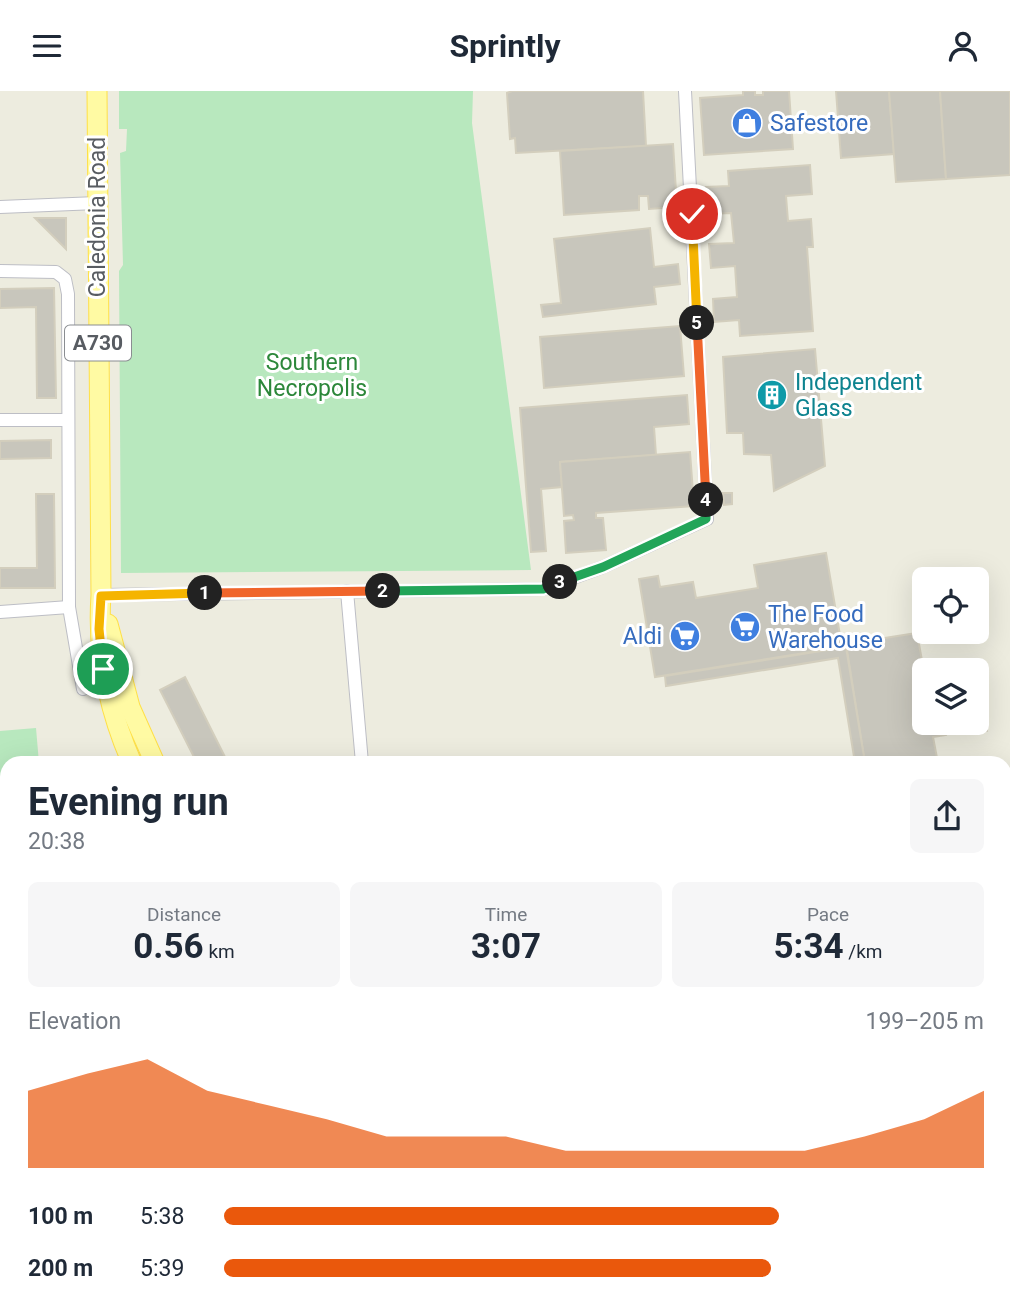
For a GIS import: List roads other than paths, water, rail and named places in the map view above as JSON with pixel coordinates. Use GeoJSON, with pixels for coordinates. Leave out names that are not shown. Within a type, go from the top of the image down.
{"type":"FeatureCollection","features":[{"type":"Feature","properties":{"kind":"main road","name":"Caledonia Road"},"geometry":{"type":"LineString","coordinates":[[97,91],[101,596],[99,629],[103,669],[113,714],[129,756]]}},
{"type":"Feature","properties":{"kind":"main road","name":"Caledonia Road"},"geometry":{"type":"LineString","coordinates":[[101,596],[130,707],[152,756]]}},
{"type":"Feature","properties":{"kind":"street"},"geometry":{"type":"LineString","coordinates":[[101,596],[543,589],[603,567],[706,519],[685,91]]}},
{"type":"Feature","properties":{"kind":"street"},"geometry":{"type":"LineString","coordinates":[[0,207],[97,204]]}},
{"type":"Feature","properties":{"kind":"street"},"geometry":{"type":"LineString","coordinates":[[0,271],[56,272],[65,279],[68,294],[69,607],[83,689]]}},
{"type":"Feature","properties":{"kind":"street"},"geometry":{"type":"LineString","coordinates":[[0,421],[67,420]]}},
{"type":"Feature","properties":{"kind":"street"},"geometry":{"type":"LineString","coordinates":[[347,591],[361,756]]}},
{"type":"Feature","properties":{"kind":"street"},"geometry":{"type":"LineString","coordinates":[[0,612],[69,607]]}},
{"type":"Feature","properties":{"kind":"place","name":"Safestore"},"geometry":{"type":"Point","coordinates":[747,123]}},
{"type":"Feature","properties":{"kind":"place","name":"Independent Glass"},"geometry":{"type":"Point","coordinates":[772,395]}},
{"type":"Feature","properties":{"kind":"place","name":"The Food Warehouse"},"geometry":{"type":"Point","coordinates":[745,627]}},
{"type":"Feature","properties":{"kind":"place","name":"Aldi"},"geometry":{"type":"Point","coordinates":[685,636]}},
{"type":"Feature","properties":{"kind":"park label","name":"Southern Necropolis"},"geometry":{"type":"Point","coordinates":[312,375]}}]}
